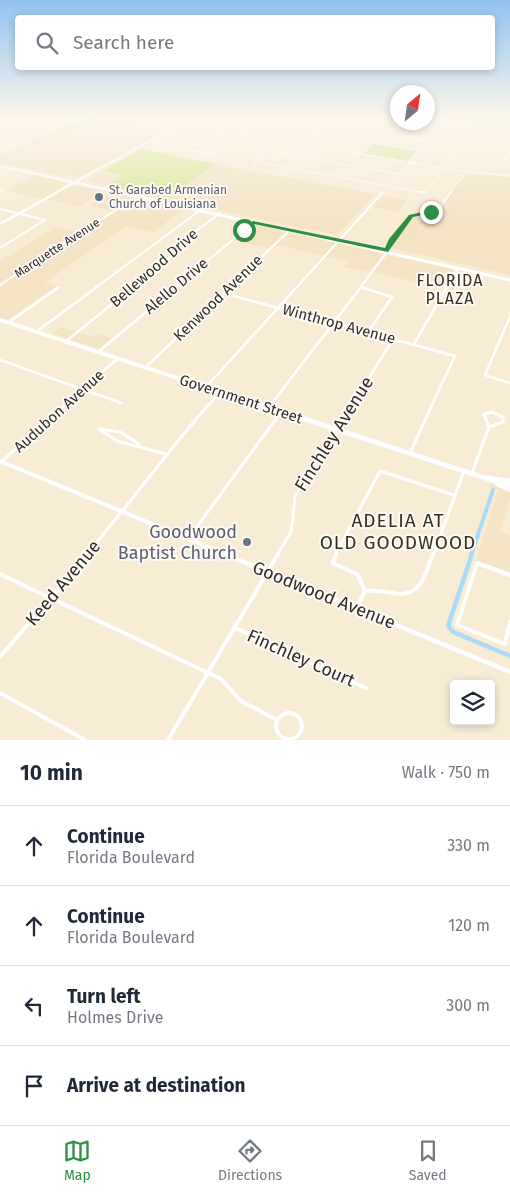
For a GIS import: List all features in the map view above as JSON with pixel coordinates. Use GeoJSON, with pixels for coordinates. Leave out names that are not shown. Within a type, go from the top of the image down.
{"type":"FeatureCollection","features":[{"type":"Feature","properties":{"kind":"main road"},"geometry":{"type":"LineString","coordinates":[[0,165],[496,275]]}},
{"type":"Feature","properties":{"kind":"main road"},"geometry":{"type":"LineString","coordinates":[[337,240],[510,279]]}},
{"type":"Feature","properties":{"kind":"main road"},"geometry":{"type":"LineString","coordinates":[[346,243],[360,244]]}},
{"type":"Feature","properties":{"kind":"main road","name":"Government Street"},"geometry":{"type":"LineString","coordinates":[[0,320],[510,486]]}},
{"type":"Feature","properties":{"kind":"main road","name":"Government Street"},"geometry":{"type":"LineString","coordinates":[[482,477],[510,481]]}},
{"type":"Feature","properties":{"kind":"main road"},"geometry":{"type":"LineString","coordinates":[[490,481],[510,490]]}},
{"type":"Feature","properties":{"kind":"street"},"geometry":{"type":"LineString","coordinates":[[0,224],[133,152]]}},
{"type":"Feature","properties":{"kind":"street"},"geometry":{"type":"LineString","coordinates":[[203,152],[215,154],[220,152]]}},
{"type":"Feature","properties":{"kind":"street"},"geometry":{"type":"LineString","coordinates":[[253,170],[262,152]]}},
{"type":"Feature","properties":{"kind":"street"},"geometry":{"type":"LineString","coordinates":[[272,152],[399,174]]}},
{"type":"Feature","properties":{"kind":"street"},"geometry":{"type":"LineString","coordinates":[[350,152],[445,169],[510,176]]}},
{"type":"Feature","properties":{"kind":"street"},"geometry":{"type":"LineString","coordinates":[[206,387],[337,240],[420,152]]}},
{"type":"Feature","properties":{"kind":"street"},"geometry":{"type":"LineString","coordinates":[[258,162],[425,193],[459,152]]}},
{"type":"Feature","properties":{"kind":"street"},"geometry":{"type":"LineString","coordinates":[[493,174],[510,152]]}},
{"type":"Feature","properties":{"kind":"street"},"geometry":{"type":"LineString","coordinates":[[268,407],[361,287],[387,251],[391,240],[411,216],[431,212],[440,207],[466,172]]}},
{"type":"Feature","properties":{"kind":"street","name":"Marquette Avenue"},"geometry":{"type":"LineString","coordinates":[[0,285],[138,196]]}},
{"type":"Feature","properties":{"kind":"street"},"geometry":{"type":"LineString","coordinates":[[0,209],[45,220],[0,248]]}},
{"type":"Feature","properties":{"kind":"street"},"geometry":{"type":"LineString","coordinates":[[36,332],[200,210]]}},
{"type":"Feature","properties":{"kind":"street","name":"Bellewood Drive"},"geometry":{"type":"LineString","coordinates":[[66,342],[174,254],[175,248],[219,214]]}},
{"type":"Feature","properties":{"kind":"street","name":"Alello Drive"},"geometry":{"type":"LineString","coordinates":[[98,352],[254,222]]}},
{"type":"Feature","properties":{"kind":"street","name":"Kenwood Avenue"},"geometry":{"type":"LineString","coordinates":[[146,368],[290,230]]}},
{"type":"Feature","properties":{"kind":"street"},"geometry":{"type":"LineString","coordinates":[[414,344],[458,268]]}},
{"type":"Feature","properties":{"kind":"street"},"geometry":{"type":"LineString","coordinates":[[8,323],[59,287]]}},
{"type":"Feature","properties":{"kind":"street"},"geometry":{"type":"LineString","coordinates":[[361,287],[392,297],[368,332]]}},
{"type":"Feature","properties":{"kind":"street","name":"Winthrop Avenue"},"geometry":{"type":"LineString","coordinates":[[223,293],[455,356],[410,453]]}},
{"type":"Feature","properties":{"kind":"street"},"geometry":{"type":"LineString","coordinates":[[510,316],[486,376],[510,383]]}},
{"type":"Feature","properties":{"kind":"street","name":"Finchley Avenue"},"geometry":{"type":"LineString","coordinates":[[168,740],[292,530],[294,500],[393,339]]}},
{"type":"Feature","properties":{"kind":"street","name":"Audubon Avenue"},"geometry":{"type":"LineString","coordinates":[[0,462],[117,359]]}},
{"type":"Feature","properties":{"kind":"street"},"geometry":{"type":"LineString","coordinates":[[0,360],[121,403]]}},
{"type":"Feature","properties":{"kind":"street","name":"Keed Avenue"},"geometry":{"type":"LineString","coordinates":[[0,657],[123,512],[166,454],[220,392]]}},
{"type":"Feature","properties":{"kind":"street"},"geometry":{"type":"LineString","coordinates":[[188,539],[281,412]]}},
{"type":"Feature","properties":{"kind":"street"},"geometry":{"type":"LineString","coordinates":[[492,412],[503,417],[503,422],[489,427],[483,417],[486,413],[492,412]]}},
{"type":"Feature","properties":{"kind":"street"},"geometry":{"type":"LineString","coordinates":[[472,473],[489,427]]}},
{"type":"Feature","properties":{"kind":"street"},"geometry":{"type":"LineString","coordinates":[[142,446],[120,432],[100,429],[116,441],[142,446],[166,454]]}},
{"type":"Feature","properties":{"kind":"street","name":"Goodwood Avenue"},"geometry":{"type":"LineString","coordinates":[[0,462],[510,672]]}},
{"type":"Feature","properties":{"kind":"street"},"geometry":{"type":"LineString","coordinates":[[356,608],[364,591],[358,575],[333,562],[380,470],[454,495]]}},
{"type":"Feature","properties":{"kind":"street"},"geometry":{"type":"LineString","coordinates":[[364,591],[380,589],[405,595],[419,589],[455,500],[454,495],[464,471]]}},
{"type":"Feature","properties":{"kind":"street"},"geometry":{"type":"LineString","coordinates":[[510,575],[477,563],[457,625],[504,644],[510,622]]}},
{"type":"Feature","properties":{"kind":"street"},"geometry":{"type":"LineString","coordinates":[[0,574],[221,679],[241,701],[277,720]]}},
{"type":"Feature","properties":{"kind":"street","name":"Finchley Court"},"geometry":{"type":"LineString","coordinates":[[235,628],[366,688]]}},
{"type":"Feature","properties":{"kind":"street"},"geometry":{"type":"LineString","coordinates":[[0,693],[85,740]]}},
{"type":"Feature","properties":{"kind":"street"},"geometry":{"type":"LineString","coordinates":[[285,714],[296,716],[300,720],[301,731],[297,736],[286,738],[277,732],[277,720],[285,714]]}},
{"type":"Feature","properties":{"kind":"shaded area"},"geometry":{"type":"Polygon","coordinates":[[[7,152],[116,152],[125,154],[77,178],[0,163],[0,155],[7,152]]]}},
{"type":"Feature","properties":{"kind":"shaded area"},"geometry":{"type":"Polygon","coordinates":[[[216,164],[376,194],[337,235],[165,199],[216,164]]]}},
{"type":"Feature","properties":{"kind":"shaded area"},"geometry":{"type":"Polygon","coordinates":[[[103,171],[125,175],[107,186],[87,181],[91,176],[103,171]]]}},
{"type":"Feature","properties":{"kind":"shaded area"},"geometry":{"type":"Polygon","coordinates":[[[466,173],[510,177],[510,275],[391,248],[392,242],[412,217],[437,209],[466,173]]]}},
{"type":"Feature","properties":{"kind":"shaded area"},"geometry":{"type":"Polygon","coordinates":[[[36,175],[67,182],[67,185],[42,199],[7,190],[36,175]]]}},
{"type":"Feature","properties":{"kind":"shaded area"},"geometry":{"type":"Polygon","coordinates":[[[74,185],[105,191],[78,207],[46,199],[74,185]]]}},
{"type":"Feature","properties":{"kind":"shaded area"},"geometry":{"type":"Polygon","coordinates":[[[110,192],[185,209],[153,232],[127,226],[45,282],[56,286],[7,320],[0,318],[0,261],[56,227],[78,232],[112,212],[89,205],[110,192]]]}},
{"type":"Feature","properties":{"kind":"shaded area"},"geometry":{"type":"Polygon","coordinates":[[[382,196],[407,200],[398,212],[372,207],[382,196]]]}},
{"type":"Feature","properties":{"kind":"shaded area"},"geometry":{"type":"Polygon","coordinates":[[[254,224],[383,255],[369,272],[344,267],[348,261],[276,245],[271,249],[233,240],[254,224]]]}},
{"type":"Feature","properties":{"kind":"shaded area"},"geometry":{"type":"Polygon","coordinates":[[[388,255],[451,269],[455,272],[448,284],[428,280],[426,283],[407,280],[373,272],[388,255]]]}},
{"type":"Feature","properties":{"kind":"shaded area"},"geometry":{"type":"Polygon","coordinates":[[[61,327],[94,337],[98,334],[112,338],[99,349],[53,334],[61,327]]]}},
{"type":"Feature","properties":{"kind":"shaded area"},"geometry":{"type":"Polygon","coordinates":[[[491,483],[510,492],[510,500],[500,532],[510,536],[510,573],[476,560],[498,490],[490,487],[491,483]]]}},
{"type":"Feature","properties":{"kind":"green space"},"geometry":{"type":"Polygon","coordinates":[[[137,152],[154,152],[216,164],[165,199],[107,186],[124,175],[103,171],[137,152]]]}},
{"type":"Feature","properties":{"kind":"green space"},"geometry":{"type":"Polygon","coordinates":[[[366,152],[417,152],[408,161],[364,153],[366,152]]]}},
{"type":"Feature","properties":{"kind":"waterway"},"geometry":{"type":"LineString","coordinates":[[471,555],[493,490]]}},
{"type":"Feature","properties":{"kind":"waterway"},"geometry":{"type":"LineString","coordinates":[[472,554],[448,626],[453,632],[510,656]]}},
{"type":"Feature","properties":{"kind":"place","name":"St. Garabed Armenian Church of Louisiana"},"geometry":{"type":"Point","coordinates":[99,197]}},
{"type":"Feature","properties":{"kind":"place","name":"Goodwood Baptist Church"},"geometry":{"type":"Point","coordinates":[247,542]}},
{"type":"Feature","properties":{"kind":"district","name":"FLORIDA PLAZA"},"geometry":{"type":"Point","coordinates":[450,289]}},
{"type":"Feature","properties":{"kind":"district","name":"ADELIA AT OLD GOODWOOD"},"geometry":{"type":"Point","coordinates":[398,531]}},
{"type":"Feature","properties":{"kind":"route"},"geometry":{"type":"LineString","coordinates":[[244,230],[253,222],[346,243],[388,250],[391,240],[411,216],[431,212]]}}]}
